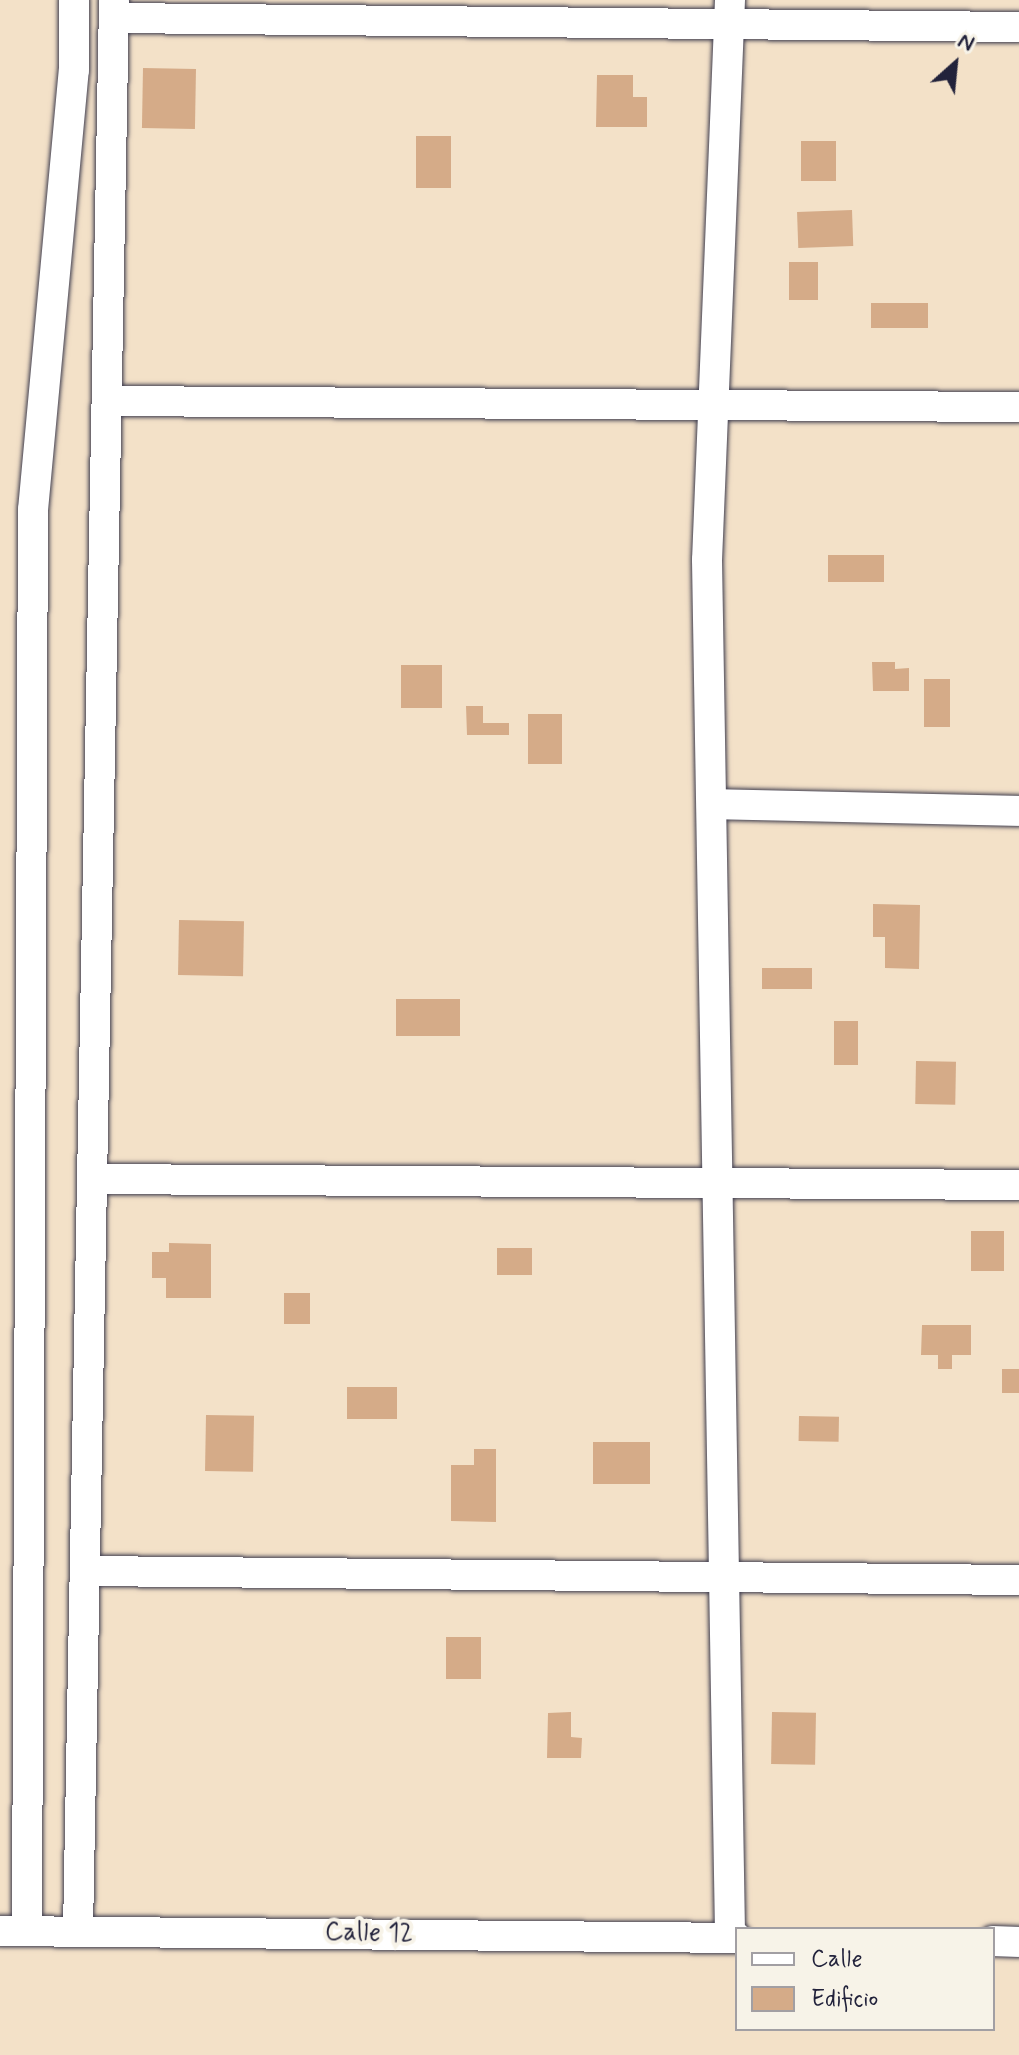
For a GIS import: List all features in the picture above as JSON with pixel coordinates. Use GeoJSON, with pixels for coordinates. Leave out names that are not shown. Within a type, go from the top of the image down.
{"type":"FeatureCollection","features":[{"type":"Feature","properties":{"kind":"street"},"geometry":{"type":"LineString","coordinates":[[13,1931],[33,510],[74,70],[74,0]]}},
{"type":"Feature","properties":{"kind":"street"},"geometry":{"type":"LineString","coordinates":[[78,1931],[114,9],[729,14],[1019,27]]}},
{"type":"Feature","properties":{"kind":"street"},"geometry":{"type":"LineString","coordinates":[[729,14],[707,560],[733,1938]]}},
{"type":"Feature","properties":{"kind":"street"},"geometry":{"type":"LineString","coordinates":[[107,401],[1019,407]]}},
{"type":"Feature","properties":{"kind":"street"},"geometry":{"type":"LineString","coordinates":[[712,804],[1019,811]]}},
{"type":"Feature","properties":{"kind":"street"},"geometry":{"type":"LineString","coordinates":[[92,1179],[1019,1185]]}},
{"type":"Feature","properties":{"kind":"street"},"geometry":{"type":"LineString","coordinates":[[85,1571],[727,1574],[1019,1580]]}},
{"type":"Feature","properties":{"kind":"street","name":"Calle 12"},"geometry":{"type":"LineString","coordinates":[[13,1931],[733,1938]]}},
{"type":"Feature","properties":{"kind":"street"},"geometry":{"type":"LineString","coordinates":[[995,1941],[1019,1942]]}},
{"type":"Feature","properties":{"kind":"building"},"geometry":{"type":"Polygon","coordinates":[[[143,68],[196,69],[195,129],[142,128],[143,68]]]}},
{"type":"Feature","properties":{"kind":"building"},"geometry":{"type":"Polygon","coordinates":[[[597,75],[633,75],[633,97],[647,97],[647,127],[596,127],[597,75]]]}},
{"type":"Feature","properties":{"kind":"building"},"geometry":{"type":"Polygon","coordinates":[[[416,136],[451,136],[451,188],[416,188],[416,136]]]}},
{"type":"Feature","properties":{"kind":"building"},"geometry":{"type":"Polygon","coordinates":[[[801,141],[836,141],[836,181],[801,181],[801,141]]]}},
{"type":"Feature","properties":{"kind":"building"},"geometry":{"type":"Polygon","coordinates":[[[852,210],[853,246],[798,248],[797,212],[852,210]]]}},
{"type":"Feature","properties":{"kind":"building"},"geometry":{"type":"Polygon","coordinates":[[[789,262],[818,262],[818,300],[789,300],[789,262]]]}},
{"type":"Feature","properties":{"kind":"building"},"geometry":{"type":"Polygon","coordinates":[[[871,303],[928,303],[928,328],[871,328],[871,303]]]}},
{"type":"Feature","properties":{"kind":"building"},"geometry":{"type":"Polygon","coordinates":[[[828,555],[884,555],[884,582],[828,582],[828,555]]]}},
{"type":"Feature","properties":{"kind":"building"},"geometry":{"type":"Polygon","coordinates":[[[872,662],[895,662],[895,669],[909,668],[909,691],[873,691],[872,662]]]}},
{"type":"Feature","properties":{"kind":"building"},"geometry":{"type":"Polygon","coordinates":[[[401,665],[442,665],[442,708],[401,708],[401,665]]]}},
{"type":"Feature","properties":{"kind":"building"},"geometry":{"type":"Polygon","coordinates":[[[924,679],[950,679],[950,727],[924,727],[924,679]]]}},
{"type":"Feature","properties":{"kind":"building"},"geometry":{"type":"Polygon","coordinates":[[[466,706],[483,706],[483,723],[509,723],[509,735],[467,735],[466,706]]]}},
{"type":"Feature","properties":{"kind":"building"},"geometry":{"type":"Polygon","coordinates":[[[528,714],[562,714],[562,764],[528,764],[528,714]]]}},
{"type":"Feature","properties":{"kind":"building"},"geometry":{"type":"Polygon","coordinates":[[[873,904],[920,905],[919,969],[885,968],[885,937],[873,937],[873,904]]]}},
{"type":"Feature","properties":{"kind":"building"},"geometry":{"type":"Polygon","coordinates":[[[179,920],[244,921],[243,976],[178,975],[179,920]]]}},
{"type":"Feature","properties":{"kind":"building"},"geometry":{"type":"Polygon","coordinates":[[[762,968],[812,968],[812,989],[762,989],[762,968]]]}},
{"type":"Feature","properties":{"kind":"building"},"geometry":{"type":"Polygon","coordinates":[[[396,999],[460,999],[460,1036],[396,1036],[396,999]]]}},
{"type":"Feature","properties":{"kind":"building"},"geometry":{"type":"Polygon","coordinates":[[[834,1021],[858,1021],[858,1065],[834,1065],[834,1021]]]}},
{"type":"Feature","properties":{"kind":"building"},"geometry":{"type":"Polygon","coordinates":[[[916,1061],[956,1062],[955,1105],[915,1104],[916,1061]]]}},
{"type":"Feature","properties":{"kind":"building"},"geometry":{"type":"Polygon","coordinates":[[[971,1231],[1004,1231],[1004,1271],[971,1271],[971,1231]]]}},
{"type":"Feature","properties":{"kind":"building"},"geometry":{"type":"Polygon","coordinates":[[[169,1243],[211,1244],[211,1298],[166,1298],[166,1278],[152,1278],[152,1252],[169,1252],[169,1243]]]}},
{"type":"Feature","properties":{"kind":"building"},"geometry":{"type":"Polygon","coordinates":[[[497,1248],[532,1248],[532,1275],[497,1275],[497,1248]]]}},
{"type":"Feature","properties":{"kind":"building"},"geometry":{"type":"Polygon","coordinates":[[[284,1293],[310,1293],[310,1324],[284,1324],[284,1293]]]}},
{"type":"Feature","properties":{"kind":"building"},"geometry":{"type":"Polygon","coordinates":[[[922,1325],[971,1325],[971,1355],[952,1355],[952,1369],[938,1369],[938,1355],[921,1355],[922,1325]]]}},
{"type":"Feature","properties":{"kind":"building"},"geometry":{"type":"Polygon","coordinates":[[[1002,1369],[1019,1369],[1019,1393],[1002,1393],[1002,1369]]]}},
{"type":"Feature","properties":{"kind":"building"},"geometry":{"type":"Polygon","coordinates":[[[347,1387],[397,1387],[397,1419],[347,1419],[347,1387]]]}},
{"type":"Feature","properties":{"kind":"building"},"geometry":{"type":"Polygon","coordinates":[[[206,1415],[254,1416],[253,1472],[205,1471],[206,1415]]]}},
{"type":"Feature","properties":{"kind":"building"},"geometry":{"type":"Polygon","coordinates":[[[799,1416],[839,1417],[839,1442],[799,1441],[799,1416]]]}},
{"type":"Feature","properties":{"kind":"building"},"geometry":{"type":"Polygon","coordinates":[[[593,1442],[650,1442],[650,1484],[593,1484],[593,1442]]]}},
{"type":"Feature","properties":{"kind":"building"},"geometry":{"type":"Polygon","coordinates":[[[474,1449],[496,1449],[496,1522],[451,1521],[451,1465],[474,1465],[474,1449]]]}},
{"type":"Feature","properties":{"kind":"building"},"geometry":{"type":"Polygon","coordinates":[[[446,1637],[481,1637],[481,1679],[446,1679],[446,1637]]]}},
{"type":"Feature","properties":{"kind":"building"},"geometry":{"type":"Polygon","coordinates":[[[571,1712],[571,1737],[582,1738],[581,1758],[547,1758],[548,1713],[571,1712]]]}},
{"type":"Feature","properties":{"kind":"building"},"geometry":{"type":"Polygon","coordinates":[[[772,1712],[816,1713],[815,1765],[771,1764],[772,1712]]]}}]}
